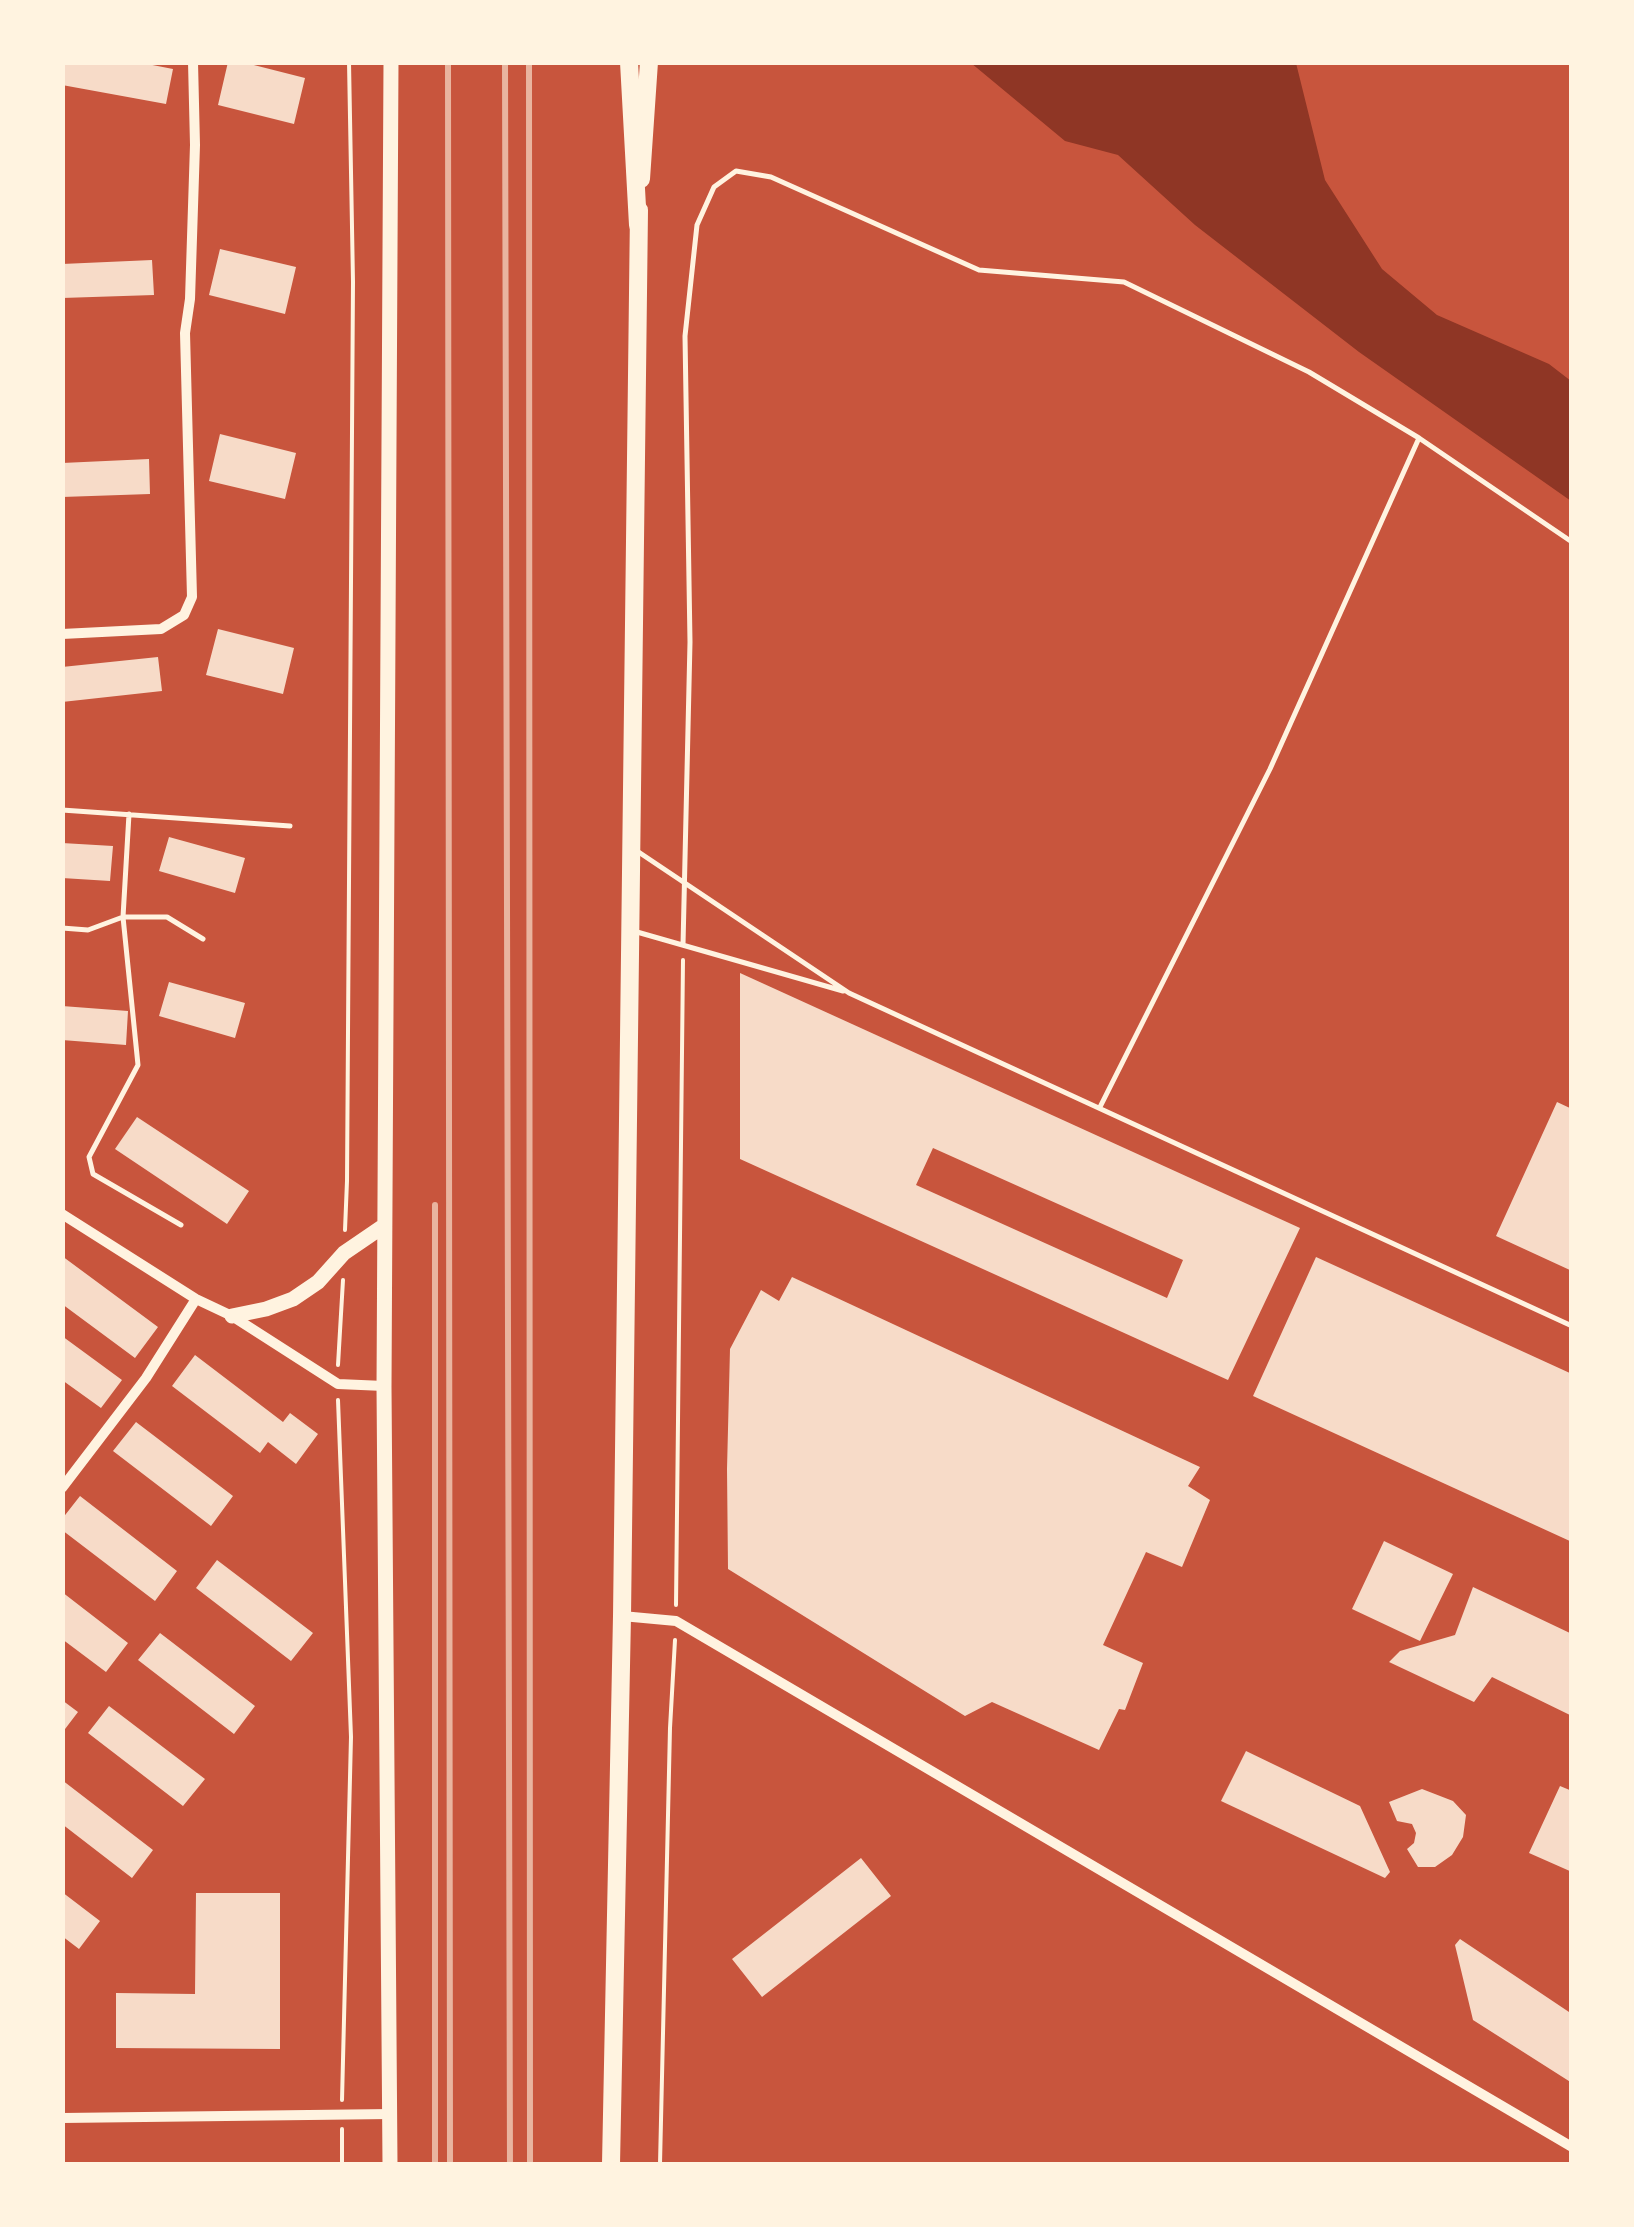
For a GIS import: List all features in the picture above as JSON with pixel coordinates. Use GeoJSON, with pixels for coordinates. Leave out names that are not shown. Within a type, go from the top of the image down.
{"type":"FeatureCollection","features":[{"type":"Feature","properties":{"kind":"main road"},"geometry":{"type":"LineString","coordinates":[[390,2164],[384,1386],[391,62]]}},
{"type":"Feature","properties":{"kind":"main road"},"geometry":{"type":"LineString","coordinates":[[629,62],[638,225]]}},
{"type":"Feature","properties":{"kind":"main road"},"geometry":{"type":"LineString","coordinates":[[611,2164],[622,1616],[638,225],[649,62]]}},
{"type":"Feature","properties":{"kind":"main road"},"geometry":{"type":"LineString","coordinates":[[232,1316],[293,1299],[318,1282],[344,1253],[385,1225]]}},
{"type":"Feature","properties":{"kind":"street"},"geometry":{"type":"LineString","coordinates":[[62,634],[161,630],[184,615],[192,597],[184,333],[190,299],[192,62]]}},
{"type":"Feature","properties":{"kind":"street"},"geometry":{"type":"LineString","coordinates":[[62,1214],[338,1384],[384,1386]]}},
{"type":"Feature","properties":{"kind":"street"},"geometry":{"type":"LineString","coordinates":[[62,1488],[146,1378],[196,1299]]}},
{"type":"Feature","properties":{"kind":"street"},"geometry":{"type":"LineString","coordinates":[[622,1616],[676,1621],[1572,2147]]}},
{"type":"Feature","properties":{"kind":"street"},"geometry":{"type":"LineString","coordinates":[[62,2118],[391,2114]]}},
{"type":"Feature","properties":{"kind":"lane"},"geometry":{"type":"LineString","coordinates":[[683,945],[690,642],[685,336],[697,224],[714,187],[736,172],[772,177],[980,270],[1124,282],[1310,372],[1419,438],[1572,542]]}},
{"type":"Feature","properties":{"kind":"lane"},"geometry":{"type":"LineString","coordinates":[[1100,1108],[1270,768],[1419,438]]}},
{"type":"Feature","properties":{"kind":"lane"},"geometry":{"type":"LineString","coordinates":[[62,810],[290,826]]}},
{"type":"Feature","properties":{"kind":"lane"},"geometry":{"type":"LineString","coordinates":[[129,814],[124,917],[138,1065],[89,1156],[94,1174],[181,1226]]}},
{"type":"Feature","properties":{"kind":"lane"},"geometry":{"type":"LineString","coordinates":[[630,846],[849,993]]}},
{"type":"Feature","properties":{"kind":"lane"},"geometry":{"type":"LineString","coordinates":[[62,928],[88,930],[124,917],[167,917],[203,939]]}},
{"type":"Feature","properties":{"kind":"lane"},"geometry":{"type":"LineString","coordinates":[[629,930],[849,993],[1572,1326]]}},
{"type":"Feature","properties":{"kind":"path"},"geometry":{"type":"LineString","coordinates":[[342,2164],[351,1737],[338,1384],[348,1162],[353,362],[349,62]]}},
{"type":"Feature","properties":{"kind":"path"},"geometry":{"type":"LineString","coordinates":[[660,2164],[676,1621],[683,945]]}},
{"type":"Feature","properties":{"kind":"shaded area"},"geometry":{"type":"Polygon","coordinates":[[[971,63],[1296,63],[1325,180],[1382,269],[1437,315],[1549,364],[1571,381],[1571,501],[1359,352],[1195,225],[1118,155],[1065,141],[971,63]]]}},
{"type":"Feature","properties":{"kind":"building"},"geometry":{"type":"Polygon","coordinates":[[[62,62],[137,62],[173,69],[166,104],[62,85],[62,62]]]}},
{"type":"Feature","properties":{"kind":"building"},"geometry":{"type":"Polygon","coordinates":[[[228,62],[305,78],[294,124],[218,105],[228,62]]]}},
{"type":"Feature","properties":{"kind":"building"},"geometry":{"type":"Polygon","coordinates":[[[220,249],[296,267],[285,314],[209,295],[220,249]]]}},
{"type":"Feature","properties":{"kind":"building"},"geometry":{"type":"Polygon","coordinates":[[[152,260],[154,295],[62,298],[62,264],[152,260]]]}},
{"type":"Feature","properties":{"kind":"building"},"geometry":{"type":"Polygon","coordinates":[[[220,434],[296,453],[285,499],[209,481],[220,434]]]}},
{"type":"Feature","properties":{"kind":"building"},"geometry":{"type":"Polygon","coordinates":[[[149,459],[150,494],[62,497],[62,463],[149,459]]]}},
{"type":"Feature","properties":{"kind":"building"},"geometry":{"type":"Polygon","coordinates":[[[218,629],[294,648],[283,694],[206,675],[218,629]]]}},
{"type":"Feature","properties":{"kind":"building"},"geometry":{"type":"Polygon","coordinates":[[[158,657],[162,691],[62,702],[62,667],[158,657]]]}},
{"type":"Feature","properties":{"kind":"building"},"geometry":{"type":"Polygon","coordinates":[[[169,837],[245,858],[235,893],[159,871],[169,837]]]}},
{"type":"Feature","properties":{"kind":"building"},"geometry":{"type":"Polygon","coordinates":[[[62,843],[113,846],[110,881],[62,878],[62,843]]]}},
{"type":"Feature","properties":{"kind":"building"},"geometry":{"type":"Polygon","coordinates":[[[740,973],[1300,1228],[1228,1380],[740,1159],[740,973]],[[933,1148],[916,1185],[1167,1298],[1183,1260],[933,1148]]]}},
{"type":"Feature","properties":{"kind":"building"},"geometry":{"type":"Polygon","coordinates":[[[169,982],[245,1003],[235,1038],[159,1016],[169,982]]]}},
{"type":"Feature","properties":{"kind":"building"},"geometry":{"type":"Polygon","coordinates":[[[62,1006],[128,1011],[126,1045],[62,1040],[62,1006]]]}},
{"type":"Feature","properties":{"kind":"building"},"geometry":{"type":"Polygon","coordinates":[[[1557,1102],[1572,1109],[1572,1271],[1496,1236],[1557,1102]]]}},
{"type":"Feature","properties":{"kind":"building"},"geometry":{"type":"Polygon","coordinates":[[[137,1117],[249,1191],[227,1224],[115,1149],[137,1117]]]}},
{"type":"Feature","properties":{"kind":"building"},"geometry":{"type":"Polygon","coordinates":[[[62,1256],[158,1327],[135,1358],[62,1304],[62,1256]]]}},
{"type":"Feature","properties":{"kind":"building"},"geometry":{"type":"Polygon","coordinates":[[[1316,1257],[1572,1374],[1572,1542],[1253,1396],[1316,1257]]]}},
{"type":"Feature","properties":{"kind":"building"},"geometry":{"type":"Polygon","coordinates":[[[792,1277],[1200,1467],[1188,1486],[1210,1500],[1182,1567],[1146,1552],[1103,1645],[1143,1663],[1125,1710],[1119,1709],[1099,1750],[992,1702],[965,1716],[728,1569],[730,1349],[761,1290],[779,1301],[792,1277]]]}},
{"type":"Feature","properties":{"kind":"building"},"geometry":{"type":"Polygon","coordinates":[[[62,1336],[122,1380],[101,1408],[62,1380],[62,1336]]]}},
{"type":"Feature","properties":{"kind":"building"},"geometry":{"type":"Polygon","coordinates":[[[195,1355],[283,1422],[290,1413],[318,1434],[296,1464],[268,1442],[260,1453],[172,1386],[195,1355]]]}},
{"type":"Feature","properties":{"kind":"building"},"geometry":{"type":"Polygon","coordinates":[[[136,1422],[233,1496],[211,1526],[113,1451],[136,1422]]]}},
{"type":"Feature","properties":{"kind":"building"},"geometry":{"type":"Polygon","coordinates":[[[80,1496],[177,1571],[155,1601],[62,1530],[62,1519],[80,1496]]]}},
{"type":"Feature","properties":{"kind":"building"},"geometry":{"type":"Polygon","coordinates":[[[1384,1541],[1453,1574],[1420,1641],[1352,1609],[1384,1541]]]}},
{"type":"Feature","properties":{"kind":"building"},"geometry":{"type":"Polygon","coordinates":[[[217,1560],[313,1633],[291,1661],[196,1588],[217,1560]]]}},
{"type":"Feature","properties":{"kind":"building"},"geometry":{"type":"Polygon","coordinates":[[[1473,1587],[1572,1634],[1572,1716],[1492,1677],[1474,1702],[1389,1662],[1400,1651],[1455,1635],[1473,1587]]]}},
{"type":"Feature","properties":{"kind":"building"},"geometry":{"type":"Polygon","coordinates":[[[62,1592],[128,1643],[106,1672],[62,1639],[62,1592]]]}},
{"type":"Feature","properties":{"kind":"building"},"geometry":{"type":"Polygon","coordinates":[[[160,1633],[255,1706],[234,1734],[138,1660],[160,1633]]]}},
{"type":"Feature","properties":{"kind":"building"},"geometry":{"type":"Polygon","coordinates":[[[62,1700],[78,1712],[62,1733],[62,1700]]]}},
{"type":"Feature","properties":{"kind":"building"},"geometry":{"type":"Polygon","coordinates":[[[109,1706],[205,1779],[183,1806],[88,1733],[109,1706]]]}},
{"type":"Feature","properties":{"kind":"building"},"geometry":{"type":"Polygon","coordinates":[[[1246,1751],[1360,1806],[1390,1872],[1385,1878],[1221,1801],[1246,1751]]]}},
{"type":"Feature","properties":{"kind":"building"},"geometry":{"type":"Polygon","coordinates":[[[62,1780],[153,1850],[132,1878],[62,1824],[62,1780]]]}},
{"type":"Feature","properties":{"kind":"building"},"geometry":{"type":"Polygon","coordinates":[[[1560,1786],[1572,1791],[1572,1872],[1529,1853],[1560,1786]]]}},
{"type":"Feature","properties":{"kind":"building"},"geometry":{"type":"Polygon","coordinates":[[[1422,1789],[1453,1801],[1466,1815],[1463,1837],[1452,1855],[1435,1867],[1418,1867],[1407,1849],[1414,1843],[1416,1833],[1412,1824],[1397,1821],[1389,1802],[1422,1789]]]}},
{"type":"Feature","properties":{"kind":"building"},"geometry":{"type":"Polygon","coordinates":[[[861,1858],[891,1896],[762,1997],[732,1959],[861,1858]]]}},
{"type":"Feature","properties":{"kind":"building"},"geometry":{"type":"Polygon","coordinates":[[[62,1892],[100,1921],[79,1949],[62,1936],[62,1892]]]}},
{"type":"Feature","properties":{"kind":"building"},"geometry":{"type":"Polygon","coordinates":[[[196,1893],[280,1893],[280,2049],[116,2048],[116,1993],[195,1994],[196,1893]]]}},
{"type":"Feature","properties":{"kind":"building"},"geometry":{"type":"Polygon","coordinates":[[[1460,1939],[1572,2014],[1572,2083],[1473,2020],[1455,1945],[1460,1939]]]}},
{"type":"Feature","properties":{"kind":"railway"},"geometry":{"type":"LineString","coordinates":[[448,62],[450,2164]]}},
{"type":"Feature","properties":{"kind":"railway"},"geometry":{"type":"LineString","coordinates":[[505,62],[510,2164]]}},
{"type":"Feature","properties":{"kind":"railway"},"geometry":{"type":"LineString","coordinates":[[529,62],[530,2164]]}},
{"type":"Feature","properties":{"kind":"railway"},"geometry":{"type":"LineString","coordinates":[[435,1205],[435,2164]]}}]}
